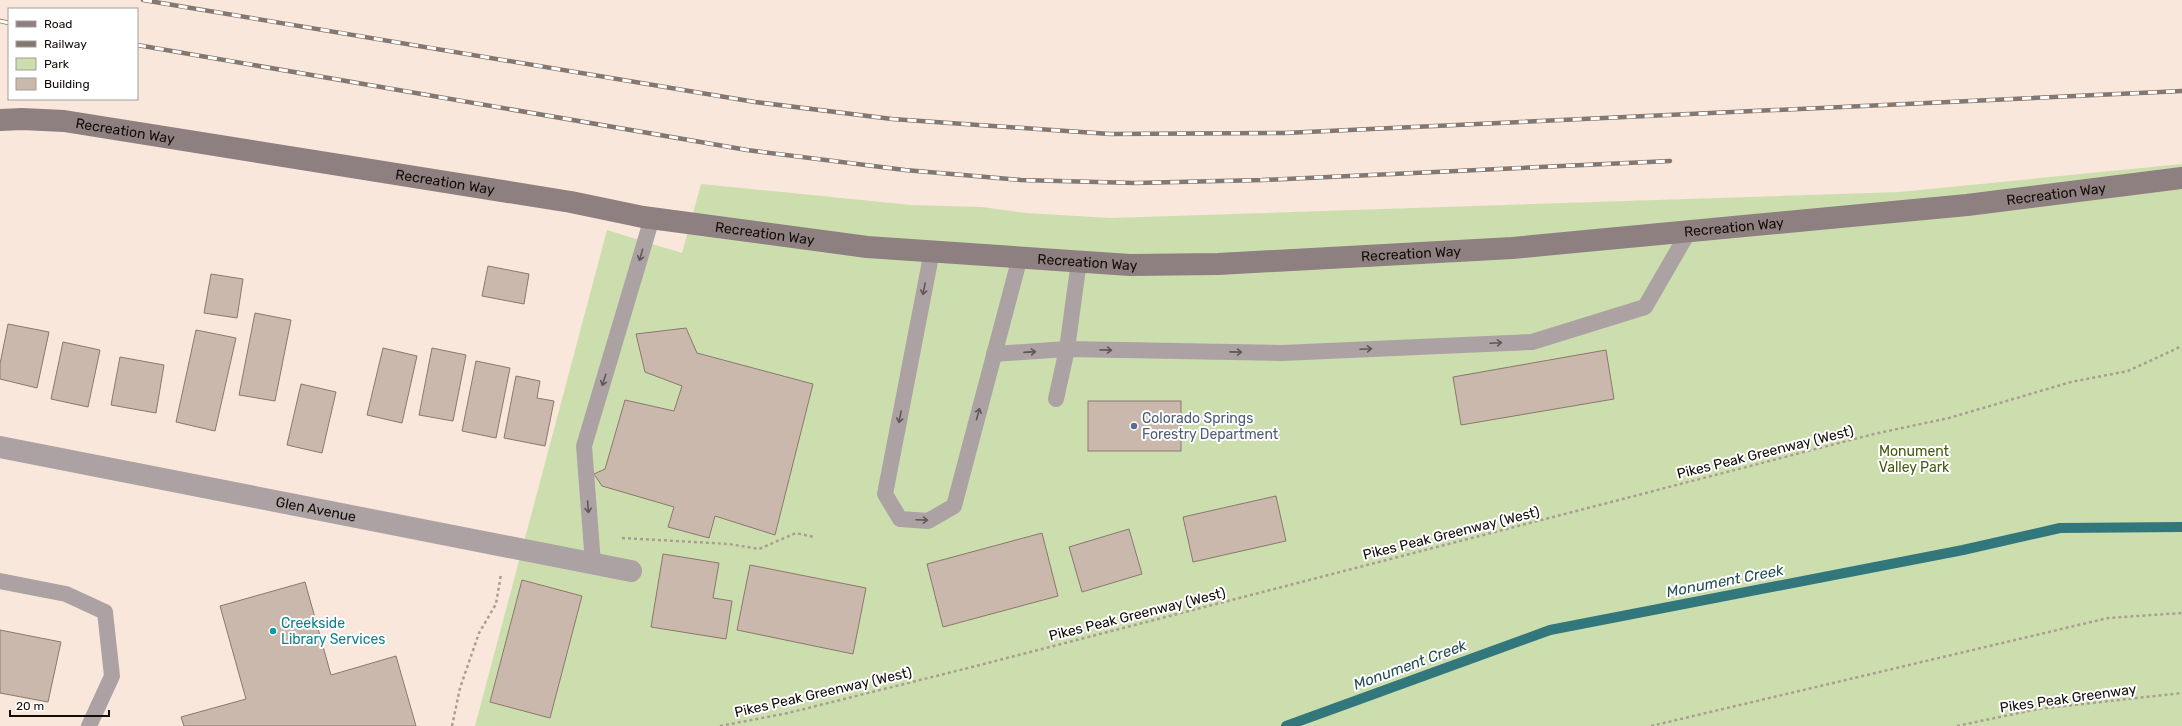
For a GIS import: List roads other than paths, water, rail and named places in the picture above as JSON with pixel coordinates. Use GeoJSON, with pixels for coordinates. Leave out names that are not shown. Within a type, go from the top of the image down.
{"type":"FeatureCollection","features":[{"type":"Feature","properties":{"kind":"street","name":"Recreation Way"},"geometry":{"type":"LineString","coordinates":[[0,120],[22,119],[64,121],[571,202],[652,218],[867,247],[1130,265],[1218,264],[1512,248],[1967,205],[2182,178]]}},
{"type":"Feature","properties":{"kind":"street","name":"Glen Avenue"},"geometry":{"type":"LineString","coordinates":[[0,447],[631,571]]}},
{"type":"Feature","properties":{"kind":"lane"},"geometry":{"type":"LineString","coordinates":[[593,563],[584,446],[652,218]]}},
{"type":"Feature","properties":{"kind":"lane"},"geometry":{"type":"LineString","coordinates":[[994,354],[1067,349],[1282,354],[1532,342],[1645,307],[1689,231]]}},
{"type":"Feature","properties":{"kind":"lane"},"geometry":{"type":"LineString","coordinates":[[932,251],[885,494],[900,518],[928,521],[954,506],[1020,257]]}},
{"type":"Feature","properties":{"kind":"lane"},"geometry":{"type":"LineString","coordinates":[[1056,399],[1067,349],[1079,261]]}},
{"type":"Feature","properties":{"kind":"lane"},"geometry":{"type":"LineString","coordinates":[[0,581],[66,594],[105,612],[112,676],[89,726]]}},
{"type":"Feature","properties":{"kind":"waterway","name":"Monument Creek"},"geometry":{"type":"LineString","coordinates":[[1286,726],[1550,630],[1963,550],[2060,528],[2182,527]]}},
{"type":"Feature","properties":{"kind":"railway"},"geometry":{"type":"LineString","coordinates":[[143,0],[755,102],[892,119],[1110,134],[1285,133],[2182,91]]}},
{"type":"Feature","properties":{"kind":"railway"},"geometry":{"type":"LineString","coordinates":[[0,21],[8,23]]}},
{"type":"Feature","properties":{"kind":"railway"},"geometry":{"type":"LineString","coordinates":[[138,45],[747,150],[905,170],[1021,180],[1135,183],[1262,180],[1670,161]]}},
{"type":"Feature","properties":{"kind":"place","name":"Colorado Springs Forestry Department"},"geometry":{"type":"Point","coordinates":[1134,426]}},
{"type":"Feature","properties":{"kind":"place","name":"Creekside Library Services"},"geometry":{"type":"Point","coordinates":[273,631]}},
{"type":"Feature","properties":{"kind":"park label","name":"Monument Valley Park"},"geometry":{"type":"Point","coordinates":[1914,460]}}]}
